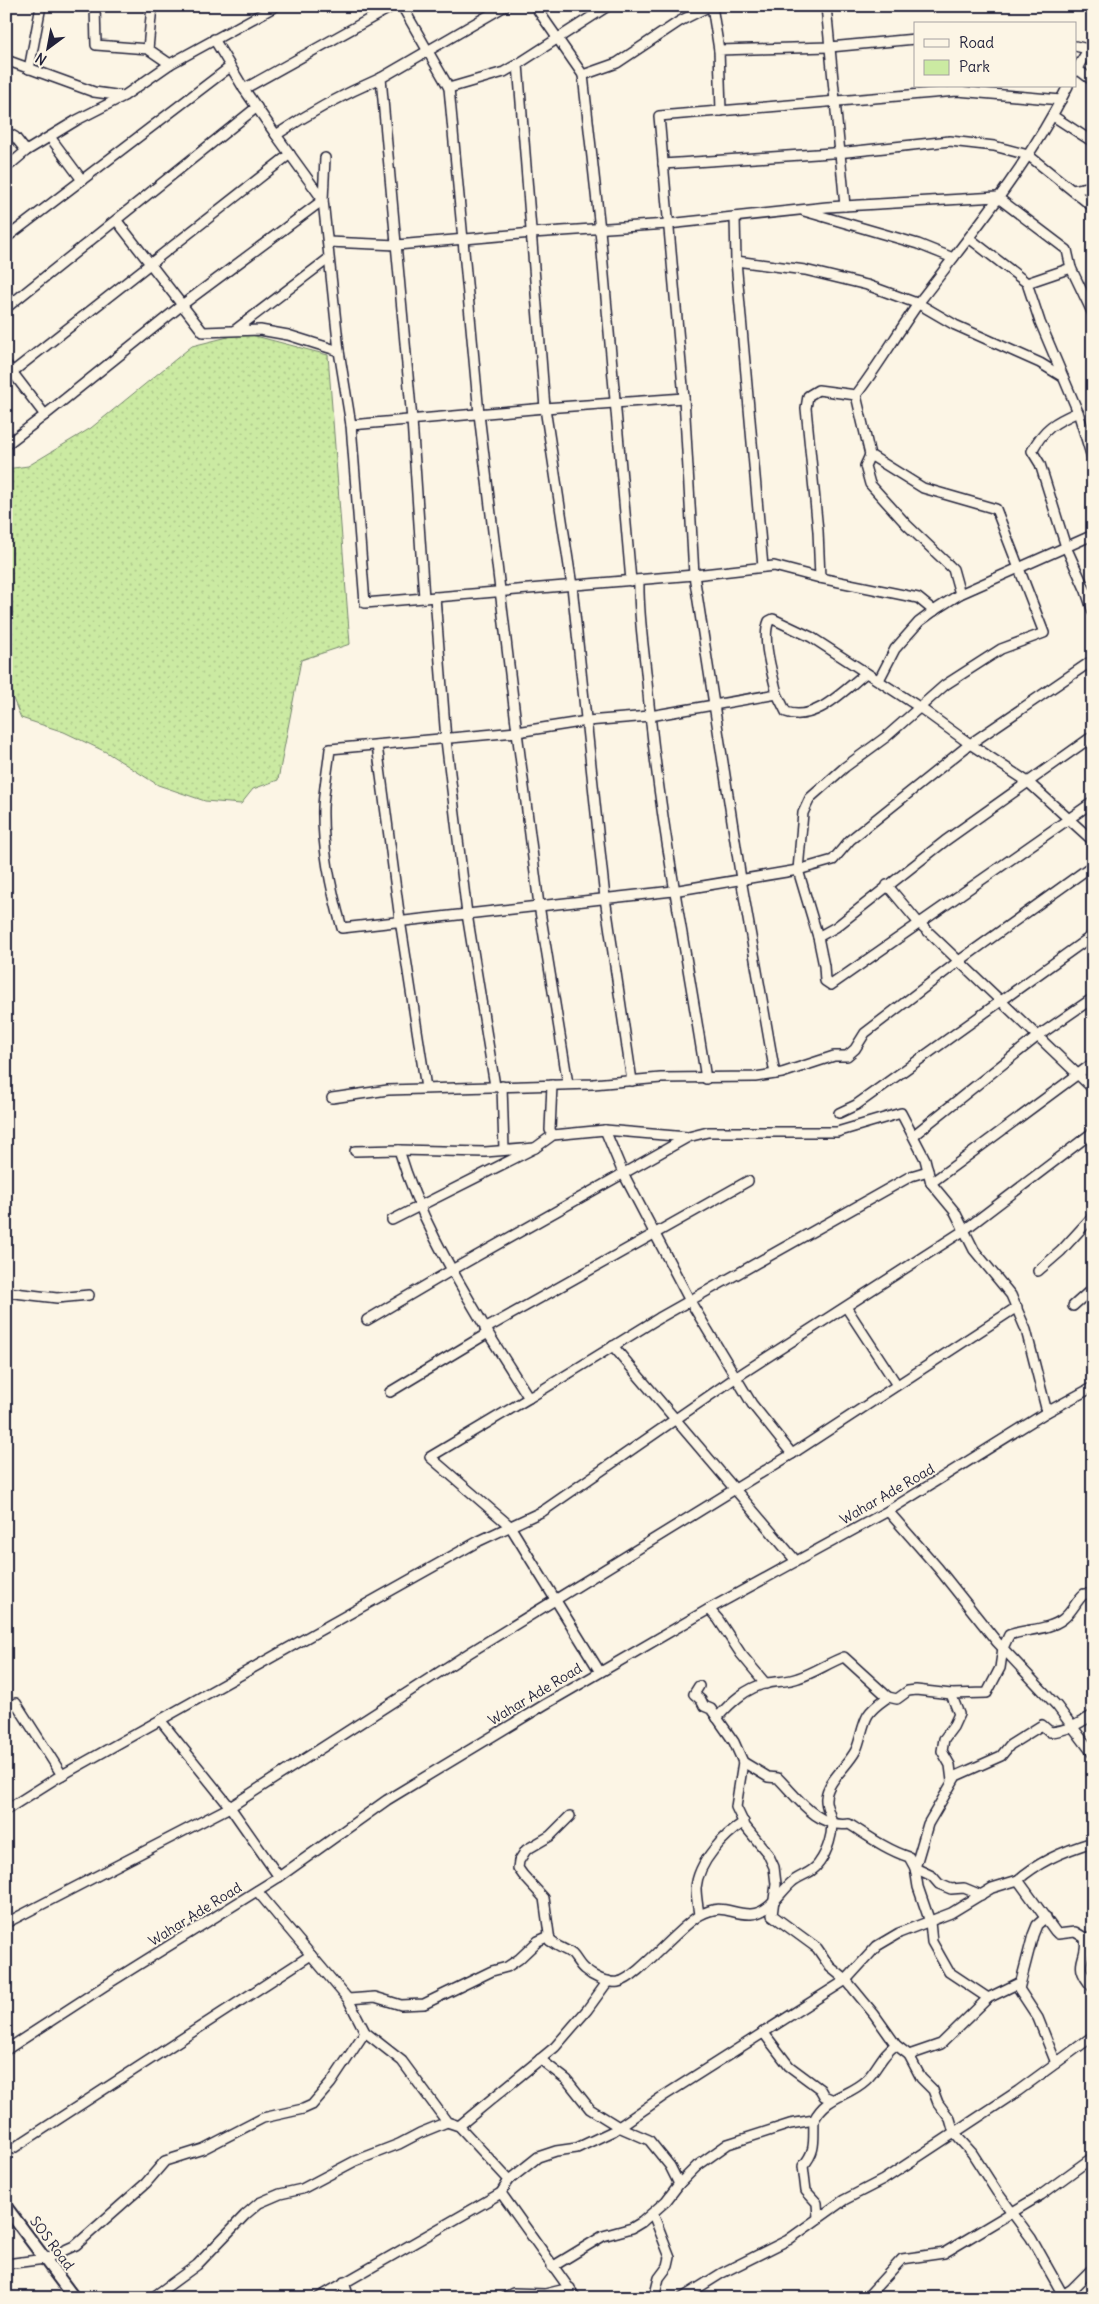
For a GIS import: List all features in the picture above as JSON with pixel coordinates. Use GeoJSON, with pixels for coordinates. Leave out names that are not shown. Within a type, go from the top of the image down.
{"type":"FeatureCollection","features":[{"type":"Feature","properties":{"kind":"street"},"geometry":{"type":"LineString","coordinates":[[29,69],[41,6]]}},
{"type":"Feature","properties":{"kind":"street"},"geometry":{"type":"LineString","coordinates":[[95,6],[96,45],[148,49],[170,64]]}},
{"type":"Feature","properties":{"kind":"street"},"geometry":{"type":"LineString","coordinates":[[148,49],[152,6]]}},
{"type":"Feature","properties":{"kind":"street"},"geometry":{"type":"LineString","coordinates":[[6,168],[26,151],[124,96],[170,64],[276,6]]}},
{"type":"Feature","properties":{"kind":"street"},"geometry":{"type":"LineString","coordinates":[[244,89],[393,6]]}},
{"type":"Feature","properties":{"kind":"street"},"geometry":{"type":"LineString","coordinates":[[402,6],[449,88],[479,414],[539,905],[568,1084]]}},
{"type":"Feature","properties":{"kind":"street"},"geometry":{"type":"LineString","coordinates":[[276,135],[304,116],[338,97],[381,78],[505,6]]}},
{"type":"Feature","properties":{"kind":"street"},"geometry":{"type":"LineString","coordinates":[[535,6],[583,75],[600,230],[615,404],[650,716],[673,891],[690,974],[706,1079]]}},
{"type":"Feature","properties":{"kind":"street"},"geometry":{"type":"LineString","coordinates":[[449,88],[504,72],[608,6]]}},
{"type":"Feature","properties":{"kind":"street"},"geometry":{"type":"LineString","coordinates":[[583,75],[618,63],[680,21],[711,6],[719,50],[721,111]]}},
{"type":"Feature","properties":{"kind":"street"},"geometry":{"type":"LineString","coordinates":[[826,6],[845,206]]}},
{"type":"Feature","properties":{"kind":"street"},"geometry":{"type":"LineString","coordinates":[[214,39],[244,89],[322,200]]}},
{"type":"Feature","properties":{"kind":"street"},"geometry":{"type":"LineString","coordinates":[[719,50],[830,47],[914,39]]}},
{"type":"Feature","properties":{"kind":"street"},"geometry":{"type":"LineString","coordinates":[[1076,46],[1091,45]]}},
{"type":"Feature","properties":{"kind":"street"},"geometry":{"type":"LineString","coordinates":[[1091,45],[1076,70],[1093,81]]}},
{"type":"Feature","properties":{"kind":"street"},"geometry":{"type":"LineString","coordinates":[[6,60],[94,92],[124,96]]}},
{"type":"Feature","properties":{"kind":"street"},"geometry":{"type":"LineString","coordinates":[[518,64],[545,408],[572,586],[605,898],[632,1081]]}},
{"type":"Feature","properties":{"kind":"street"},"geometry":{"type":"LineString","coordinates":[[6,238],[230,67]]}},
{"type":"Feature","properties":{"kind":"street"},"geometry":{"type":"LineString","coordinates":[[381,78],[412,420],[424,598]]}},
{"type":"Feature","properties":{"kind":"street"},"geometry":{"type":"LineString","coordinates":[[960,594],[953,569],[907,525],[870,484],[866,466],[870,455],[856,395],[919,304],[1028,155],[1053,116],[1067,88]]}},
{"type":"Feature","properties":{"kind":"street"},"geometry":{"type":"LineString","coordinates":[[776,1074],[741,879],[694,575],[684,398],[659,116],[957,91],[1061,100]]}},
{"type":"Feature","properties":{"kind":"street"},"geometry":{"type":"LineString","coordinates":[[6,308],[257,107]]}},
{"type":"Feature","properties":{"kind":"street"},"geometry":{"type":"LineString","coordinates":[[1053,116],[1093,142]]}},
{"type":"Feature","properties":{"kind":"street"},"geometry":{"type":"LineString","coordinates":[[6,132],[15,137],[26,151]]}},
{"type":"Feature","properties":{"kind":"street"},"geometry":{"type":"LineString","coordinates":[[50,137],[82,180]]}},
{"type":"Feature","properties":{"kind":"street"},"geometry":{"type":"LineString","coordinates":[[663,164],[840,153],[950,141],[994,146],[1028,155],[1093,207]]}},
{"type":"Feature","properties":{"kind":"street"},"geometry":{"type":"LineString","coordinates":[[9,375],[290,154]]}},
{"type":"Feature","properties":{"kind":"street"},"geometry":{"type":"LineString","coordinates":[[325,158],[322,200],[339,351],[351,425],[365,603],[694,575],[763,567],[787,568],[820,578],[918,598],[934,611]]}},
{"type":"Feature","properties":{"kind":"street"},"geometry":{"type":"LineString","coordinates":[[1073,190],[1093,186]]}},
{"type":"Feature","properties":{"kind":"street"},"geometry":{"type":"LineString","coordinates":[[328,242],[397,245],[532,232],[600,230],[845,206],[997,197],[1067,250],[1071,268],[1093,314]]}},
{"type":"Feature","properties":{"kind":"street"},"geometry":{"type":"LineString","coordinates":[[6,445],[182,305],[322,200]]}},
{"type":"Feature","properties":{"kind":"street"},"geometry":{"type":"LineString","coordinates":[[800,210],[918,244],[953,258]]}},
{"type":"Feature","properties":{"kind":"street"},"geometry":{"type":"LineString","coordinates":[[735,217],[736,261],[763,567]]}},
{"type":"Feature","properties":{"kind":"street"},"geometry":{"type":"LineString","coordinates":[[116,221],[203,332],[260,330],[288,335],[339,351]]}},
{"type":"Feature","properties":{"kind":"street"},"geometry":{"type":"LineString","coordinates":[[969,238],[1027,283],[1040,322],[1078,412],[1093,461]]}},
{"type":"Feature","properties":{"kind":"street"},"geometry":{"type":"LineString","coordinates":[[235,330],[328,258]]}},
{"type":"Feature","properties":{"kind":"street"},"geometry":{"type":"LineString","coordinates":[[736,261],[805,270],[867,285],[919,304],[955,325],[1040,364],[1063,377]]}},
{"type":"Feature","properties":{"kind":"street"},"geometry":{"type":"LineString","coordinates":[[1027,283],[1071,268]]}},
{"type":"Feature","properties":{"kind":"street"},"geometry":{"type":"LineString","coordinates":[[6,364],[9,375],[45,415]]}},
{"type":"Feature","properties":{"kind":"street"},"geometry":{"type":"LineString","coordinates":[[820,578],[818,531],[806,408],[808,396],[818,390],[856,395]]}},
{"type":"Feature","properties":{"kind":"street"},"geometry":{"type":"LineString","coordinates":[[351,425],[684,398]]}},
{"type":"Feature","properties":{"kind":"street"},"geometry":{"type":"LineString","coordinates":[[1078,412],[1057,420],[1042,435],[1032,451],[1040,464],[1066,547],[1086,591],[1093,612]]}},
{"type":"Feature","properties":{"kind":"street"},"geometry":{"type":"LineString","coordinates":[[1082,424],[1093,422]]}},
{"type":"Feature","properties":{"kind":"street"},"geometry":{"type":"LineString","coordinates":[[870,455],[923,488],[996,509],[1044,633],[1001,649],[945,685],[886,737],[845,767],[810,798],[803,813],[798,870],[818,937],[825,981],[831,985],[918,922],[1093,802]]}},
{"type":"Feature","properties":{"kind":"street"},"geometry":{"type":"LineString","coordinates":[[879,680],[895,649],[919,622],[934,611],[960,594],[1093,534]]}},
{"type":"Feature","properties":{"kind":"street"},"geometry":{"type":"LineString","coordinates":[[435,597],[446,740],[467,914],[499,1086],[504,1150]]}},
{"type":"Feature","properties":{"kind":"street"},"geometry":{"type":"LineString","coordinates":[[866,672],[817,710],[806,715],[794,715],[786,712],[778,694],[770,663],[766,628],[769,621],[773,619],[811,637],[879,680],[919,707],[970,744],[1028,782],[1093,841]]}},
{"type":"Feature","properties":{"kind":"street"},"geometry":{"type":"LineString","coordinates":[[778,694],[650,716],[587,721],[517,732],[446,740],[330,749],[323,805],[328,864],[335,905],[342,928],[400,920],[673,891],[798,870],[833,860],[850,840],[970,744],[1093,660]]}},
{"type":"Feature","properties":{"kind":"street"},"geometry":{"type":"LineString","coordinates":[[818,937],[836,927],[887,885],[1093,736]]}},
{"type":"Feature","properties":{"kind":"street"},"geometry":{"type":"LineString","coordinates":[[377,745],[400,920],[426,1088]]}},
{"type":"Feature","properties":{"kind":"street"},"geometry":{"type":"LineString","coordinates":[[332,1098],[388,1090],[552,1085],[661,1078],[706,1079],[776,1074],[834,1056],[847,1056],[855,1049],[865,1033],[959,961],[1093,866]]}},
{"type":"Feature","properties":{"kind":"street"},"geometry":{"type":"LineString","coordinates":[[887,885],[918,922],[1093,1089]]}},
{"type":"Feature","properties":{"kind":"street"},"geometry":{"type":"LineString","coordinates":[[840,1113],[856,1105],[1093,935]]}},
{"type":"Feature","properties":{"kind":"street"},"geometry":{"type":"LineString","coordinates":[[914,1135],[1038,1036],[1093,998]]}},
{"type":"Feature","properties":{"kind":"street"},"geometry":{"type":"LineString","coordinates":[[931,1183],[1093,1063]]}},
{"type":"Feature","properties":{"kind":"street"},"geometry":{"type":"LineString","coordinates":[[552,1085],[550,1130],[553,1135]]}},
{"type":"Feature","properties":{"kind":"street"},"geometry":{"type":"LineString","coordinates":[[367,1320],[688,1137],[708,1132],[837,1132],[901,1113],[925,1159],[931,1183],[955,1212],[963,1232],[974,1250],[1011,1296],[1030,1343],[1047,1412]]}},
{"type":"Feature","properties":{"kind":"street"},"geometry":{"type":"LineString","coordinates":[[392,1220],[535,1148],[553,1135],[606,1130],[688,1137]]}},
{"type":"Feature","properties":{"kind":"street"},"geometry":{"type":"LineString","coordinates":[[606,1130],[623,1174],[656,1233],[690,1301],[752,1404],[792,1454]]}},
{"type":"Feature","properties":{"kind":"street"},"geometry":{"type":"LineString","coordinates":[[6,1810],[62,1775],[479,1542],[543,1511],[736,1378],[963,1232],[1093,1132]]}},
{"type":"Feature","properties":{"kind":"street"},"geometry":{"type":"LineString","coordinates":[[355,1151],[535,1148]]}},
{"type":"Feature","properties":{"kind":"street"},"geometry":{"type":"LineString","coordinates":[[399,1150],[410,1187],[429,1231],[487,1331],[529,1398]]}},
{"type":"Feature","properties":{"kind":"street"},"geometry":{"type":"LineString","coordinates":[[600,1672],[557,1599],[510,1526],[430,1457],[690,1301],[911,1176],[928,1171]]}},
{"type":"Feature","properties":{"kind":"street"},"geometry":{"type":"LineString","coordinates":[[390,1392],[487,1331],[748,1181]]}},
{"type":"Feature","properties":{"kind":"street"},"geometry":{"type":"LineString","coordinates":[[1038,1271],[1093,1216]]}},
{"type":"Feature","properties":{"kind":"street"},"geometry":{"type":"LineString","coordinates":[[1074,1306],[1093,1288]]}},
{"type":"Feature","properties":{"kind":"street"},"geometry":{"type":"LineString","coordinates":[[6,1292],[57,1298],[89,1295]]}},
{"type":"Feature","properties":{"kind":"street"},"geometry":{"type":"LineString","coordinates":[[846,1307],[897,1385]]}},
{"type":"Feature","properties":{"kind":"street"},"geometry":{"type":"LineString","coordinates":[[6,1923],[230,1807],[461,1658],[792,1454],[1016,1307]]}},
{"type":"Feature","properties":{"kind":"street"},"geometry":{"type":"LineString","coordinates":[[614,1346],[796,1562]]}},
{"type":"Feature","properties":{"kind":"street","name":"Wahar Ade Road"},"geometry":{"type":"LineString","coordinates":[[6,2050],[279,1877],[387,1800],[709,1609],[888,1511],[1047,1412],[1093,1387]]}},
{"type":"Feature","properties":{"kind":"street"},"geometry":{"type":"LineString","coordinates":[[888,1511],[938,1568],[1002,1648],[1057,1706],[1093,1754]]}},
{"type":"Feature","properties":{"kind":"street"},"geometry":{"type":"LineString","coordinates":[[717,1718],[740,1695],[766,1684],[787,1682],[800,1678],[844,1657],[888,1697],[897,1699],[908,1691],[916,1690],[951,1694],[987,1693],[1000,1668],[1002,1648],[1010,1635],[1022,1630],[1051,1626],[1069,1613],[1084,1594],[1093,1594]]}},
{"type":"Feature","properties":{"kind":"street"},"geometry":{"type":"LineString","coordinates":[[709,1609],[718,1619],[741,1654],[766,1684]]}},
{"type":"Feature","properties":{"kind":"street"},"geometry":{"type":"LineString","coordinates":[[699,1686],[694,1694],[701,1700],[704,1706],[711,1709],[734,1742],[743,1762],[736,1806],[760,1847],[768,1854],[774,1867],[776,1884],[772,1915],[817,1948],[830,1967],[846,1980],[896,2045],[909,2055],[921,2078],[933,2090],[938,2103],[950,2119],[954,2133],[972,2153],[1047,2265],[1062,2297],[1093,2268]]}},
{"type":"Feature","properties":{"kind":"street"},"geometry":{"type":"LineString","coordinates":[[951,1694],[959,1714],[953,1727],[944,1739],[942,1751],[950,1764],[952,1782]]}},
{"type":"Feature","properties":{"kind":"street"},"geometry":{"type":"LineString","coordinates":[[348,1999],[375,1997],[401,2004],[424,2004],[492,1971],[507,1967],[519,1959],[538,1941],[547,1937],[572,1955],[583,1968],[608,1981],[617,1982],[632,1975],[699,1915],[725,1908],[751,1914],[760,1912],[775,1901],[792,1882],[819,1864],[828,1844],[832,1822],[826,1798],[830,1784],[855,1752],[868,1714],[888,1697]]}},
{"type":"Feature","properties":{"kind":"street"},"geometry":{"type":"LineString","coordinates":[[6,1709],[16,1703],[62,1775]]}},
{"type":"Feature","properties":{"kind":"street"},"geometry":{"type":"LineString","coordinates":[[914,1868],[928,1824],[956,1776],[1001,1756],[1010,1745],[1042,1726],[1050,1732],[1072,1728],[1093,1715]]}},
{"type":"Feature","properties":{"kind":"street"},"geometry":{"type":"LineString","coordinates":[[161,1721],[230,1807],[279,1877]]}},
{"type":"Feature","properties":{"kind":"street"},"geometry":{"type":"LineString","coordinates":[[743,1762],[768,1777],[778,1778],[803,1807],[840,1825],[849,1824],[890,1850],[909,1858],[914,1868],[918,1887],[930,1922],[932,1942],[949,1972],[988,1998]]}},
{"type":"Feature","properties":{"kind":"street"},"geometry":{"type":"LineString","coordinates":[[550,1941],[544,1898],[518,1868],[519,1861],[526,1850],[550,1836],[570,1816]]}},
{"type":"Feature","properties":{"kind":"street"},"geometry":{"type":"LineString","coordinates":[[699,1915],[696,1886],[700,1870],[730,1831],[744,1822]]}},
{"type":"Feature","properties":{"kind":"street"},"geometry":{"type":"LineString","coordinates":[[318,2298],[501,2193],[509,2180],[538,2157],[577,2148],[619,2127],[846,1980],[878,1946],[898,1933],[951,1913],[992,1888],[1018,1880],[1041,1863],[1093,1842]]}},
{"type":"Feature","properties":{"kind":"street"},"geometry":{"type":"LineString","coordinates":[[914,1868],[932,1876],[939,1884],[951,1889],[960,1887],[981,1895]]}},
{"type":"Feature","properties":{"kind":"street"},"geometry":{"type":"LineString","coordinates":[[1018,1880],[1058,1934],[1075,1932],[1089,1937],[1081,1959],[1080,1969],[1084,1978],[1093,1988]]}},
{"type":"Feature","properties":{"kind":"street"},"geometry":{"type":"LineString","coordinates":[[256,1892],[348,1999],[365,2032],[402,2061],[447,2122],[459,2126],[509,2180]]}},
{"type":"Feature","properties":{"kind":"street"},"geometry":{"type":"LineString","coordinates":[[1046,1917],[1037,1926],[1033,1935],[1027,1962],[1019,1982],[1019,1989],[1038,2018],[1056,2063]]}},
{"type":"Feature","properties":{"kind":"street"},"geometry":{"type":"LineString","coordinates":[[6,2153],[311,1955]]}},
{"type":"Feature","properties":{"kind":"street"},"geometry":{"type":"LineString","coordinates":[[459,2126],[540,2059],[575,2024],[608,1981]]}},
{"type":"Feature","properties":{"kind":"street"},"geometry":{"type":"LineString","coordinates":[[909,2055],[941,2044],[988,1998],[1019,1982]]}},
{"type":"Feature","properties":{"kind":"street"},"geometry":{"type":"LineString","coordinates":[[6,2264],[45,2259],[76,2245],[146,2183],[165,2161],[203,2149],[263,2118],[303,2109],[312,2105],[331,2083],[365,2032]]}},
{"type":"Feature","properties":{"kind":"street"},"geometry":{"type":"LineString","coordinates":[[763,2032],[789,2066],[820,2089],[824,2096],[831,2099]]}},
{"type":"Feature","properties":{"kind":"street"},"geometry":{"type":"LineString","coordinates":[[682,2298],[722,2273],[788,2240],[844,2200],[883,2180],[1093,2036]]}},
{"type":"Feature","properties":{"kind":"street"},"geometry":{"type":"LineString","coordinates":[[818,2218],[817,2203],[806,2191],[803,2166],[811,2157],[815,2144],[814,2120],[831,2099],[864,2082],[876,2068],[887,2050],[896,2045]]}},
{"type":"Feature","properties":{"kind":"street"},"geometry":{"type":"LineString","coordinates":[[540,2059],[567,2080],[590,2109],[619,2127],[649,2140],[670,2166],[679,2184]]}},
{"type":"Feature","properties":{"kind":"street"},"geometry":{"type":"LineString","coordinates":[[552,2267],[603,2236],[632,2228],[653,2214],[679,2184],[713,2153],[728,2144],[764,2134],[790,2124],[814,2120]]}},
{"type":"Feature","properties":{"kind":"street"},"geometry":{"type":"LineString","coordinates":[[152,2298],[197,2265],[259,2203],[280,2194],[302,2189],[355,2161],[399,2144],[447,2122]]}},
{"type":"Feature","properties":{"kind":"street"},"geometry":{"type":"LineString","coordinates":[[866,2298],[902,2259],[944,2253],[1040,2195],[1093,2157]]}},
{"type":"Feature","properties":{"kind":"street"},"geometry":{"type":"LineString","coordinates":[[501,2193],[552,2267],[576,2298]]}},
{"type":"Feature","properties":{"kind":"street","name":"SOS Road"},"geometry":{"type":"LineString","coordinates":[[6,2206],[74,2298]]}},
{"type":"Feature","properties":{"kind":"street"},"geometry":{"type":"LineString","coordinates":[[653,2214],[670,2256],[668,2266],[659,2278],[654,2298]]}},
{"type":"Feature","properties":{"kind":"street"},"geometry":{"type":"LineString","coordinates":[[344,2282],[349,2298]]}},
{"type":"Feature","properties":{"kind":"street"},"geometry":{"type":"LineString","coordinates":[[503,2298],[513,2293],[545,2294],[570,2288]]}},
{"type":"Feature","properties":{"kind":"green space"},"geometry":{"type":"Polygon","coordinates":[[[244,333],[328,355],[350,644],[301,660],[278,780],[253,789],[241,804],[205,801],[158,785],[106,752],[64,732],[21,718],[6,682],[6,469],[28,466],[91,428],[192,346],[244,333]]]}}]}
